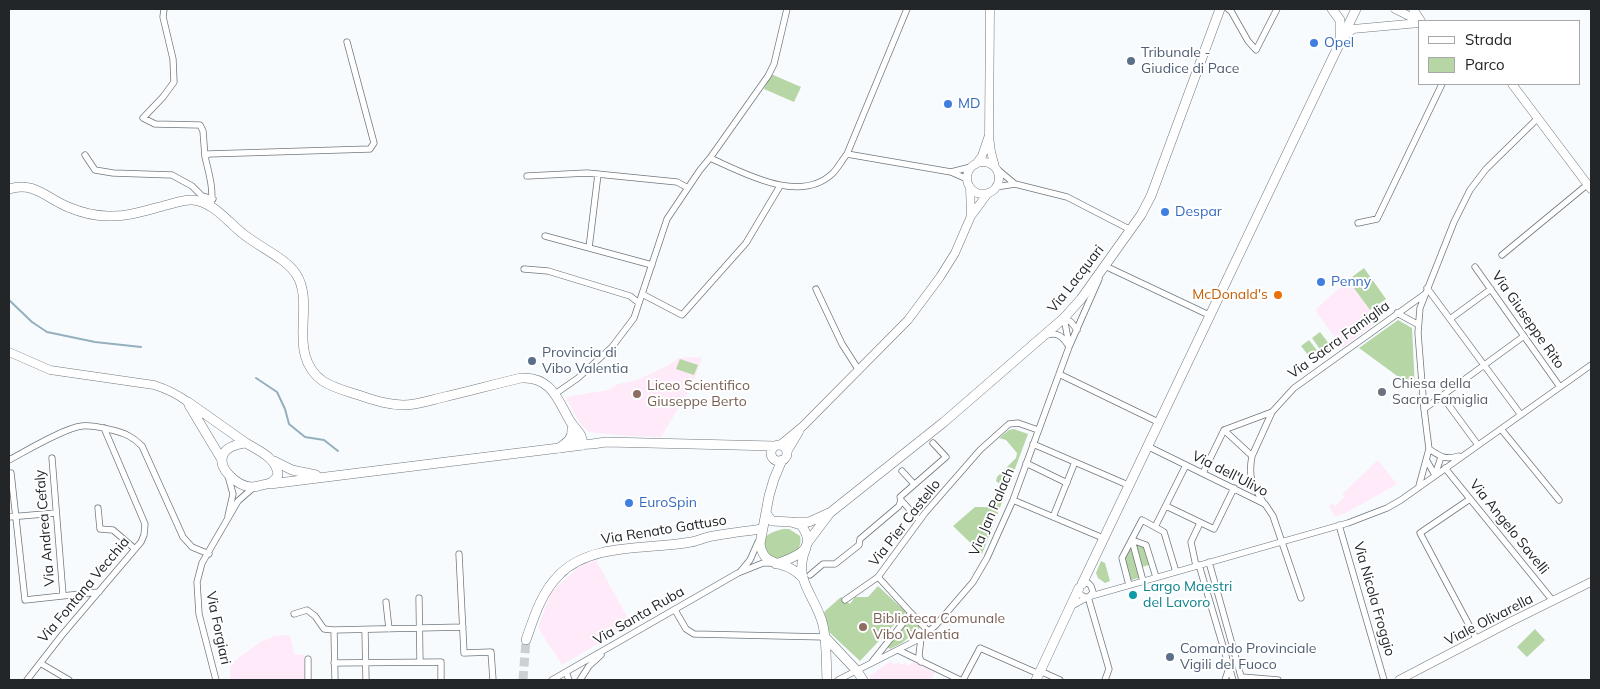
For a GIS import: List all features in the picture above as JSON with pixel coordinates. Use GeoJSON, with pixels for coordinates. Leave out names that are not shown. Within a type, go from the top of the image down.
{"type":"FeatureCollection","features":[{"type":"Feature","properties":{"kind":"main road","name":"Via Lacquari"},"geometry":{"type":"LineString","coordinates":[[796,522],[809,522],[831,512],[944,422],[1044,337],[1081,299],[1142,215],[1151,196],[1220,9]]}},
{"type":"Feature","properties":{"kind":"main road"},"geometry":{"type":"LineString","coordinates":[[1332,9],[1340,20],[1340,40]]}},
{"type":"Feature","properties":{"kind":"main road"},"geometry":{"type":"LineString","coordinates":[[1038,675],[1070,607],[1086,586],[1088,571],[1103,538],[1356,9]]}},
{"type":"Feature","properties":{"kind":"main road"},"geometry":{"type":"LineString","coordinates":[[9,189],[19,186],[30,187],[66,206],[82,212],[107,216],[130,215],[182,201],[192,200],[212,203],[243,234],[293,270],[298,276],[303,292],[302,338],[305,355],[313,374],[326,383],[374,400],[405,405],[528,378],[542,382],[555,394],[574,428],[578,442],[583,445]]}},
{"type":"Feature","properties":{"kind":"main road"},"geometry":{"type":"LineString","coordinates":[[188,402],[272,460],[305,474],[328,477]]}},
{"type":"Feature","properties":{"kind":"main road"},"geometry":{"type":"LineString","coordinates":[[188,402],[222,460],[228,474],[239,483],[254,486],[604,442],[759,445],[786,458],[787,452]]}},
{"type":"Feature","properties":{"kind":"main road"},"geometry":{"type":"LineString","coordinates":[[574,428],[604,442]]}},
{"type":"Feature","properties":{"kind":"main road"},"geometry":{"type":"LineString","coordinates":[[559,448],[569,440],[574,428]]}},
{"type":"Feature","properties":{"kind":"main road"},"geometry":{"type":"LineString","coordinates":[[222,460],[226,450],[238,444],[246,443]]}},
{"type":"Feature","properties":{"kind":"main road"},"geometry":{"type":"LineString","coordinates":[[776,453],[774,479],[761,534],[761,550],[767,559],[806,576]]}},
{"type":"Feature","properties":{"kind":"main road"},"geometry":{"type":"LineString","coordinates":[[270,484],[278,475],[278,470],[272,460]]}},
{"type":"Feature","properties":{"kind":"main road"},"geometry":{"type":"LineString","coordinates":[[766,508],[769,519],[772,521],[796,522],[805,530],[807,545],[801,561],[820,616],[825,637],[827,680]]}},
{"type":"Feature","properties":{"kind":"main road","name":"Via Lacquari"},"geometry":{"type":"LineString","coordinates":[[807,545],[831,512]]}},
{"type":"Feature","properties":{"kind":"main road"},"geometry":{"type":"LineString","coordinates":[[761,534],[784,522]]}},
{"type":"Feature","properties":{"kind":"main road","name":"Via Renato Gattuso"},"geometry":{"type":"LineString","coordinates":[[526,640],[540,603],[551,585],[560,574],[592,556],[618,550],[690,542],[712,536],[761,534]]}},
{"type":"Feature","properties":{"kind":"main road"},"geometry":{"type":"LineString","coordinates":[[774,563],[791,558],[807,545]]}},
{"type":"Feature","properties":{"kind":"main road"},"geometry":{"type":"LineString","coordinates":[[825,637],[863,680]]}},
{"type":"Feature","properties":{"kind":"street"},"geometry":{"type":"LineString","coordinates":[[164,9],[173,59],[174,82],[143,118],[156,124],[200,125],[203,131],[212,203]]}},
{"type":"Feature","properties":{"kind":"street"},"geometry":{"type":"LineString","coordinates":[[555,394],[578,378],[612,348],[634,318],[667,220],[768,76],[774,64],[787,9]]}},
{"type":"Feature","properties":{"kind":"street"},"geometry":{"type":"LineString","coordinates":[[710,158],[768,183],[780,186],[819,183],[833,173],[847,154],[907,9]]}},
{"type":"Feature","properties":{"kind":"street"},"geometry":{"type":"LineString","coordinates":[[990,9],[989,136],[991,152],[999,178],[996,187]]}},
{"type":"Feature","properties":{"kind":"street"},"geometry":{"type":"LineString","coordinates":[[1228,9],[1231,10],[1248,41],[1256,50],[1277,9]]}},
{"type":"Feature","properties":{"kind":"street"},"geometry":{"type":"LineString","coordinates":[[1395,9],[1418,21]]}},
{"type":"Feature","properties":{"kind":"street"},"geometry":{"type":"LineString","coordinates":[[1340,40],[1353,29],[1418,22]]}},
{"type":"Feature","properties":{"kind":"street"},"geometry":{"type":"LineString","coordinates":[[205,157],[208,154],[231,152],[370,149],[374,143],[347,42]]}},
{"type":"Feature","properties":{"kind":"street"},"geometry":{"type":"LineString","coordinates":[[1358,223],[1376,219],[1442,85]]}},
{"type":"Feature","properties":{"kind":"street"},"geometry":{"type":"LineString","coordinates":[[1502,255],[1589,186],[1513,85]]}},
{"type":"Feature","properties":{"kind":"street"},"geometry":{"type":"LineString","coordinates":[[1419,486],[1429,449],[1417,324],[1420,308],[1454,222],[1470,190],[1486,170],[1538,118]]}},
{"type":"Feature","properties":{"kind":"street"},"geometry":{"type":"LineString","coordinates":[[971,216],[969,170],[982,156],[989,136]]}},
{"type":"Feature","properties":{"kind":"street"},"geometry":{"type":"LineString","coordinates":[[847,154],[951,172],[969,183],[978,193],[988,193]]}},
{"type":"Feature","properties":{"kind":"street"},"geometry":{"type":"LineString","coordinates":[[85,155],[96,170],[113,174],[172,175],[192,186],[212,203]]}},
{"type":"Feature","properties":{"kind":"street"},"geometry":{"type":"LineString","coordinates":[[951,172],[984,162],[996,168],[1016,184]]}},
{"type":"Feature","properties":{"kind":"street"},"geometry":{"type":"LineString","coordinates":[[526,176],[587,173],[677,182],[688,188]]}},
{"type":"Feature","properties":{"kind":"street"},"geometry":{"type":"LineString","coordinates":[[589,248],[598,174]]}},
{"type":"Feature","properties":{"kind":"street"},"geometry":{"type":"LineString","coordinates":[[776,453],[908,320],[923,302],[955,254],[971,216],[988,193],[996,187],[1016,184],[1068,197],[1131,230]]}},
{"type":"Feature","properties":{"kind":"street"},"geometry":{"type":"LineString","coordinates":[[642,294],[682,315],[746,243],[780,186]]}},
{"type":"Feature","properties":{"kind":"street"},"geometry":{"type":"LineString","coordinates":[[545,236],[652,266]]}},
{"type":"Feature","properties":{"kind":"street"},"geometry":{"type":"LineString","coordinates":[[1105,266],[1209,315]]}},
{"type":"Feature","properties":{"kind":"street","name":"Via Jan Palach"},"geometry":{"type":"LineString","coordinates":[[838,680],[910,645],[929,632],[972,582],[988,558],[1013,500],[1069,346],[1105,266]]}},
{"type":"Feature","properties":{"kind":"street","name":"Via Giuseppe Rito"},"geometry":{"type":"LineString","coordinates":[[1475,267],[1560,387]]}},
{"type":"Feature","properties":{"kind":"street"},"geometry":{"type":"LineString","coordinates":[[524,269],[548,271],[630,296],[639,303]]}},
{"type":"Feature","properties":{"kind":"street"},"geometry":{"type":"LineString","coordinates":[[816,289],[842,344],[858,370]]}},
{"type":"Feature","properties":{"kind":"street"},"geometry":{"type":"LineString","coordinates":[[1450,319],[1491,289]]}},
{"type":"Feature","properties":{"kind":"street"},"geometry":{"type":"LineString","coordinates":[[1426,291],[1450,319],[1521,415]]}},
{"type":"Feature","properties":{"kind":"street","name":"Via Sacra Famiglia"},"geometry":{"type":"LineString","coordinates":[[1252,456],[1272,412],[1294,388],[1426,291]]}},
{"type":"Feature","properties":{"kind":"street"},"geometry":{"type":"LineString","coordinates":[[1397,313],[1417,324]]}},
{"type":"Feature","properties":{"kind":"street"},"geometry":{"type":"LineString","coordinates":[[1064,318],[1072,322],[1076,330]]}},
{"type":"Feature","properties":{"kind":"street"},"geometry":{"type":"LineString","coordinates":[[1064,318],[1069,346]]}},
{"type":"Feature","properties":{"kind":"street"},"geometry":{"type":"LineString","coordinates":[[1044,337],[1058,334],[1069,346]]}},
{"type":"Feature","properties":{"kind":"street"},"geometry":{"type":"LineString","coordinates":[[1424,409],[1524,336]]}},
{"type":"Feature","properties":{"kind":"street"},"geometry":{"type":"LineString","coordinates":[[9,352],[50,370],[154,385],[175,393],[188,402]]}},
{"type":"Feature","properties":{"kind":"street"},"geometry":{"type":"LineString","coordinates":[[1070,607],[1089,597],[1108,591],[1282,542],[1387,508],[1591,364]]}},
{"type":"Feature","properties":{"kind":"street"},"geometry":{"type":"LineString","coordinates":[[1059,374],[1158,422]]}},
{"type":"Feature","properties":{"kind":"street"},"geometry":{"type":"LineString","coordinates":[[1442,396],[1478,445]]}},
{"type":"Feature","properties":{"kind":"street","name":"Via Sacra Famiglia"},"geometry":{"type":"LineString","coordinates":[[1224,430],[1272,412]]}},
{"type":"Feature","properties":{"kind":"street","name":"Via Pier Castello"},"geometry":{"type":"LineString","coordinates":[[929,632],[878,576],[920,520],[980,450],[1009,424],[1018,423],[1038,430]]}},
{"type":"Feature","properties":{"kind":"street"},"geometry":{"type":"LineString","coordinates":[[9,460],[71,429],[82,426],[104,428],[124,433],[134,438],[142,446],[184,537],[192,547],[208,554]]}},
{"type":"Feature","properties":{"kind":"street"},"geometry":{"type":"LineString","coordinates":[[787,452],[802,426]]}},
{"type":"Feature","properties":{"kind":"street","name":"Via Fontana Vecchia"},"geometry":{"type":"LineString","coordinates":[[27,680],[135,549],[144,535],[144,524],[104,428]]}},
{"type":"Feature","properties":{"kind":"street"},"geometry":{"type":"LineString","coordinates":[[1501,429],[1559,500]]}},
{"type":"Feature","properties":{"kind":"street"},"geometry":{"type":"LineString","coordinates":[[1203,473],[1224,430],[1252,456],[1251,482],[1263,502]]}},
{"type":"Feature","properties":{"kind":"street"},"geometry":{"type":"LineString","coordinates":[[806,576],[822,564],[834,564],[859,545],[860,539],[898,506],[901,500],[900,497],[946,457],[933,443]]}},
{"type":"Feature","properties":{"kind":"street"},"geometry":{"type":"LineString","coordinates":[[1033,444],[1128,485]]}},
{"type":"Feature","properties":{"kind":"street","name":"Via dell'Ulivo"},"geometry":{"type":"LineString","coordinates":[[1147,446],[1263,502],[1273,516],[1301,598]]}},
{"type":"Feature","properties":{"kind":"street"},"geometry":{"type":"LineString","coordinates":[[1429,449],[1441,457],[1450,458],[1464,455]]}},
{"type":"Feature","properties":{"kind":"street"},"geometry":{"type":"LineString","coordinates":[[1435,475],[1441,457]]}},
{"type":"Feature","properties":{"kind":"street","name":"Via Andrea Cefaly"},"geometry":{"type":"LineString","coordinates":[[52,458],[63,596]]}},
{"type":"Feature","properties":{"kind":"street"},"geometry":{"type":"LineString","coordinates":[[1427,461],[1435,475]]}},
{"type":"Feature","properties":{"kind":"street"},"geometry":{"type":"LineString","coordinates":[[1052,517],[1075,462]]}},
{"type":"Feature","properties":{"kind":"street"},"geometry":{"type":"LineString","coordinates":[[1026,463],[1067,483]]}},
{"type":"Feature","properties":{"kind":"street"},"geometry":{"type":"LineString","coordinates":[[1155,527],[1186,465]]}},
{"type":"Feature","properties":{"kind":"street","name":"Via Angelo Savelli"},"geometry":{"type":"LineString","coordinates":[[1445,468],[1553,601]]}},
{"type":"Feature","properties":{"kind":"street"},"geometry":{"type":"LineString","coordinates":[[902,471],[914,484]]}},
{"type":"Feature","properties":{"kind":"street"},"geometry":{"type":"LineString","coordinates":[[10,473],[12,517],[26,600],[99,592]]}},
{"type":"Feature","properties":{"kind":"street"},"geometry":{"type":"LineString","coordinates":[[226,524],[233,494],[228,474]]}},
{"type":"Feature","properties":{"kind":"street"},"geometry":{"type":"LineString","coordinates":[[226,524],[238,501],[254,486]]}},
{"type":"Feature","properties":{"kind":"street"},"geometry":{"type":"LineString","coordinates":[[1166,506],[1214,529],[1234,488]]}},
{"type":"Feature","properties":{"kind":"street"},"geometry":{"type":"LineString","coordinates":[[1470,499],[1420,533],[1477,640]]}},
{"type":"Feature","properties":{"kind":"street"},"geometry":{"type":"LineString","coordinates":[[901,500],[920,520]]}},
{"type":"Feature","properties":{"kind":"street"},"geometry":{"type":"LineString","coordinates":[[1013,500],[1103,538]]}},
{"type":"Feature","properties":{"kind":"street"},"geometry":{"type":"LineString","coordinates":[[98,508],[100,529],[113,530],[135,549]]}},
{"type":"Feature","properties":{"kind":"street"},"geometry":{"type":"LineString","coordinates":[[12,517],[56,512]]}},
{"type":"Feature","properties":{"kind":"street"},"geometry":{"type":"LineString","coordinates":[[1129,585],[1122,558],[1142,520],[1164,532],[1176,572]]}},
{"type":"Feature","properties":{"kind":"street"},"geometry":{"type":"LineString","coordinates":[[1200,523],[1191,542],[1232,680]]}},
{"type":"Feature","properties":{"kind":"street","name":"Via Forgiari"},"geometry":{"type":"LineString","coordinates":[[216,680],[199,614],[197,582],[202,563],[226,524]]}},
{"type":"Feature","properties":{"kind":"street","name":"Via Nicola Froggio"},"geometry":{"type":"LineString","coordinates":[[1339,525],[1384,680]]}},
{"type":"Feature","properties":{"kind":"street","name":"Via Santa Ruba"},"geometry":{"type":"LineString","coordinates":[[738,574],[750,560],[761,534]]}},
{"type":"Feature","properties":{"kind":"street"},"geometry":{"type":"LineString","coordinates":[[1132,540],[1146,545],[1156,577]]}},
{"type":"Feature","properties":{"kind":"street"},"geometry":{"type":"LineString","coordinates":[[1132,540],[1143,581]]}},
{"type":"Feature","properties":{"kind":"street"},"geometry":{"type":"LineString","coordinates":[[459,554],[464,652],[491,652],[493,680]]}},
{"type":"Feature","properties":{"kind":"street"},"geometry":{"type":"LineString","coordinates":[[1209,562],[1242,679],[1278,680]]}},
{"type":"Feature","properties":{"kind":"street","name":"Via Santa Ruba"},"geometry":{"type":"LineString","coordinates":[[552,680],[738,574],[763,564],[774,563]]}},
{"type":"Feature","properties":{"kind":"street"},"geometry":{"type":"LineString","coordinates":[[845,600],[878,576]]}},
{"type":"Feature","properties":{"kind":"street","name":"Viale Olivarella"},"geometry":{"type":"LineString","coordinates":[[1399,680],[1591,582]]}},
{"type":"Feature","properties":{"kind":"street"},"geometry":{"type":"LineString","coordinates":[[1086,586],[1108,591]]}},
{"type":"Feature","properties":{"kind":"street"},"geometry":{"type":"LineString","coordinates":[[1086,586],[1079,592],[1082,596],[1089,597]]}},
{"type":"Feature","properties":{"kind":"street"},"geometry":{"type":"LineString","coordinates":[[1086,586],[1093,592],[1089,597]]}},
{"type":"Feature","properties":{"kind":"street"},"geometry":{"type":"LineString","coordinates":[[1089,597],[1109,669],[1104,680]]}},
{"type":"Feature","properties":{"kind":"street"},"geometry":{"type":"LineString","coordinates":[[419,598],[420,662]]}},
{"type":"Feature","properties":{"kind":"street"},"geometry":{"type":"LineString","coordinates":[[386,602],[389,629]]}},
{"type":"Feature","properties":{"kind":"street"},"geometry":{"type":"LineString","coordinates":[[294,614],[307,610],[315,616],[324,628],[334,630],[463,627]]}},
{"type":"Feature","properties":{"kind":"street"},"geometry":{"type":"LineString","coordinates":[[675,610],[686,629],[694,634],[825,637]]}},
{"type":"Feature","properties":{"kind":"street"},"geometry":{"type":"LineString","coordinates":[[870,664],[911,613]]}},
{"type":"Feature","properties":{"kind":"street"},"geometry":{"type":"LineString","coordinates":[[334,630],[335,680]]}},
{"type":"Feature","properties":{"kind":"street"},"geometry":{"type":"LineString","coordinates":[[365,630],[366,680]]}},
{"type":"Feature","properties":{"kind":"street"},"geometry":{"type":"LineString","coordinates":[[916,656],[921,638]]}},
{"type":"Feature","properties":{"kind":"street"},"geometry":{"type":"LineString","coordinates":[[910,645],[921,662],[961,680],[980,648],[1038,675],[1060,680]]}},
{"type":"Feature","properties":{"kind":"street"},"geometry":{"type":"LineString","coordinates":[[580,680],[589,666],[610,647]]}},
{"type":"Feature","properties":{"kind":"street"},"geometry":{"type":"LineString","coordinates":[[898,650],[916,656]]}},
{"type":"Feature","properties":{"kind":"street"},"geometry":{"type":"LineString","coordinates":[[308,659],[308,680]]}},
{"type":"Feature","properties":{"kind":"street"},"geometry":{"type":"LineString","coordinates":[[334,663],[441,662],[441,680]]}},
{"type":"Feature","properties":{"kind":"street"},"geometry":{"type":"LineString","coordinates":[[40,663],[69,680]]}},
{"type":"Feature","properties":{"kind":"street"},"geometry":{"type":"LineString","coordinates":[[1225,680],[1229,668]]}},
{"type":"Feature","properties":{"kind":"street"},"geometry":{"type":"LineString","coordinates":[[566,672],[570,680]]}},
{"type":"Feature","properties":{"kind":"shaded area"},"geometry":{"type":"Polygon","coordinates":[[[1348,280],[1378,321],[1342,348],[1315,310],[1348,280]]]}},
{"type":"Feature","properties":{"kind":"shaded area","name":"Liceo Scientifico Giuseppe Berto"},"geometry":{"type":"Polygon","coordinates":[[[678,358],[702,358],[692,386],[661,437],[588,432],[579,422],[566,397],[608,390],[618,384],[635,381],[669,365],[678,358]]]}},
{"type":"Feature","properties":{"kind":"shaded area"},"geometry":{"type":"Polygon","coordinates":[[[1378,460],[1397,484],[1346,513],[1335,517],[1329,506],[1332,503],[1335,506],[1345,497],[1342,494],[1378,460]]]}},
{"type":"Feature","properties":{"kind":"shaded area"},"geometry":{"type":"Polygon","coordinates":[[[596,560],[631,624],[562,665],[540,631],[539,624],[552,591],[579,567],[596,560]]]}},
{"type":"Feature","properties":{"kind":"shaded area"},"geometry":{"type":"Polygon","coordinates":[[[290,635],[294,654],[304,655],[305,680],[230,680],[230,667],[237,659],[260,642],[274,636],[290,635]]]}},
{"type":"Feature","properties":{"kind":"shaded area"},"geometry":{"type":"Polygon","coordinates":[[[891,661],[894,665],[899,662],[901,665],[905,663],[907,666],[913,662],[935,672],[931,680],[871,680],[869,676],[891,661]]]}},
{"type":"Feature","properties":{"kind":"green space"},"geometry":{"type":"Polygon","coordinates":[[[771,74],[801,87],[794,102],[764,89],[771,74]]]}},
{"type":"Feature","properties":{"kind":"green space"},"geometry":{"type":"Polygon","coordinates":[[[1364,268],[1386,299],[1370,310],[1348,280],[1364,268]]]}},
{"type":"Feature","properties":{"kind":"green space"},"geometry":{"type":"Polygon","coordinates":[[[1398,320],[1412,328],[1415,389],[1359,348],[1398,320]]]}},
{"type":"Feature","properties":{"kind":"green space"},"geometry":{"type":"Polygon","coordinates":[[[1320,332],[1333,349],[1324,355],[1312,338],[1320,332]]]}},
{"type":"Feature","properties":{"kind":"green space"},"geometry":{"type":"Polygon","coordinates":[[[1309,340],[1322,357],[1314,363],[1301,346],[1309,340]]]}},
{"type":"Feature","properties":{"kind":"green space"},"geometry":{"type":"Polygon","coordinates":[[[680,359],[698,365],[694,375],[676,369],[680,359]]]}},
{"type":"Feature","properties":{"kind":"green space"},"geometry":{"type":"Polygon","coordinates":[[[1014,429],[1028,434],[1007,490],[996,481],[997,477],[1016,458],[1017,453],[1006,440],[999,438],[1009,430],[1014,429]]]}},
{"type":"Feature","properties":{"kind":"green space"},"geometry":{"type":"Polygon","coordinates":[[[1000,495],[1004,497],[982,554],[953,526],[975,507],[990,507],[1000,495]]]}},
{"type":"Feature","properties":{"kind":"green space"},"geometry":{"type":"Polygon","coordinates":[[[789,529],[800,536],[801,542],[797,551],[793,554],[783,558],[772,559],[765,547],[765,539],[771,533],[789,529]]]}},
{"type":"Feature","properties":{"kind":"green space"},"geometry":{"type":"Polygon","coordinates":[[[1132,540],[1146,545],[1152,564],[1139,568],[1142,577],[1128,581],[1122,558],[1132,540]]]}},
{"type":"Feature","properties":{"kind":"green space"},"geometry":{"type":"Polygon","coordinates":[[[1101,561],[1105,563],[1110,581],[1105,583],[1098,578],[1096,573],[1101,561]]]}},
{"type":"Feature","properties":{"kind":"green space"},"geometry":{"type":"Polygon","coordinates":[[[878,586],[906,612],[860,661],[829,632],[824,612],[841,597],[850,604],[855,597],[868,597],[878,586]]]}},
{"type":"Feature","properties":{"kind":"green space"},"geometry":{"type":"Polygon","coordinates":[[[912,617],[921,627],[902,643],[890,649],[887,647],[912,617]]]}},
{"type":"Feature","properties":{"kind":"green space"},"geometry":{"type":"Polygon","coordinates":[[[1535,629],[1545,640],[1527,657],[1517,647],[1535,629]]]}},
{"type":"Feature","properties":{"kind":"waterway"},"geometry":{"type":"LineString","coordinates":[[9,300],[32,322],[47,332],[95,342],[141,347]]}},
{"type":"Feature","properties":{"kind":"waterway"},"geometry":{"type":"LineString","coordinates":[[256,378],[277,392],[285,409],[289,424],[305,437],[324,440],[338,451]]}},
{"type":"Feature","properties":{"kind":"tunnel"},"geometry":{"type":"LineString","coordinates":[[523,680],[526,640]]}},
{"type":"Feature","properties":{"kind":"place","name":"Opel"},"geometry":{"type":"Point","coordinates":[1314,43]}},
{"type":"Feature","properties":{"kind":"place","name":"Tribunale - Giudice di Pace"},"geometry":{"type":"Point","coordinates":[1131,61]}},
{"type":"Feature","properties":{"kind":"place","name":"MD"},"geometry":{"type":"Point","coordinates":[948,104]}},
{"type":"Feature","properties":{"kind":"place","name":"Despar"},"geometry":{"type":"Point","coordinates":[1165,212]}},
{"type":"Feature","properties":{"kind":"place","name":"Penny"},"geometry":{"type":"Point","coordinates":[1321,282]}},
{"type":"Feature","properties":{"kind":"place","name":"McDonald's"},"geometry":{"type":"Point","coordinates":[1278,295]}},
{"type":"Feature","properties":{"kind":"place","name":"Provincia di Vibo Valentia"},"geometry":{"type":"Point","coordinates":[532,361]}},
{"type":"Feature","properties":{"kind":"place","name":"Chiesa della Sacra Famiglia"},"geometry":{"type":"Point","coordinates":[1382,392]}},
{"type":"Feature","properties":{"kind":"place","name":"Liceo Scientifico Giuseppe Berto"},"geometry":{"type":"Point","coordinates":[637,394]}},
{"type":"Feature","properties":{"kind":"place","name":"EuroSpin"},"geometry":{"type":"Point","coordinates":[629,503]}},
{"type":"Feature","properties":{"kind":"place","name":"Largo Maestri del Lavoro"},"geometry":{"type":"Point","coordinates":[1133,595]}},
{"type":"Feature","properties":{"kind":"place","name":"Biblioteca Comunale Vibo Valentia"},"geometry":{"type":"Point","coordinates":[863,627]}},
{"type":"Feature","properties":{"kind":"place","name":"Comando Provinciale Vigili del Fuoco"},"geometry":{"type":"Point","coordinates":[1170,657]}}]}
